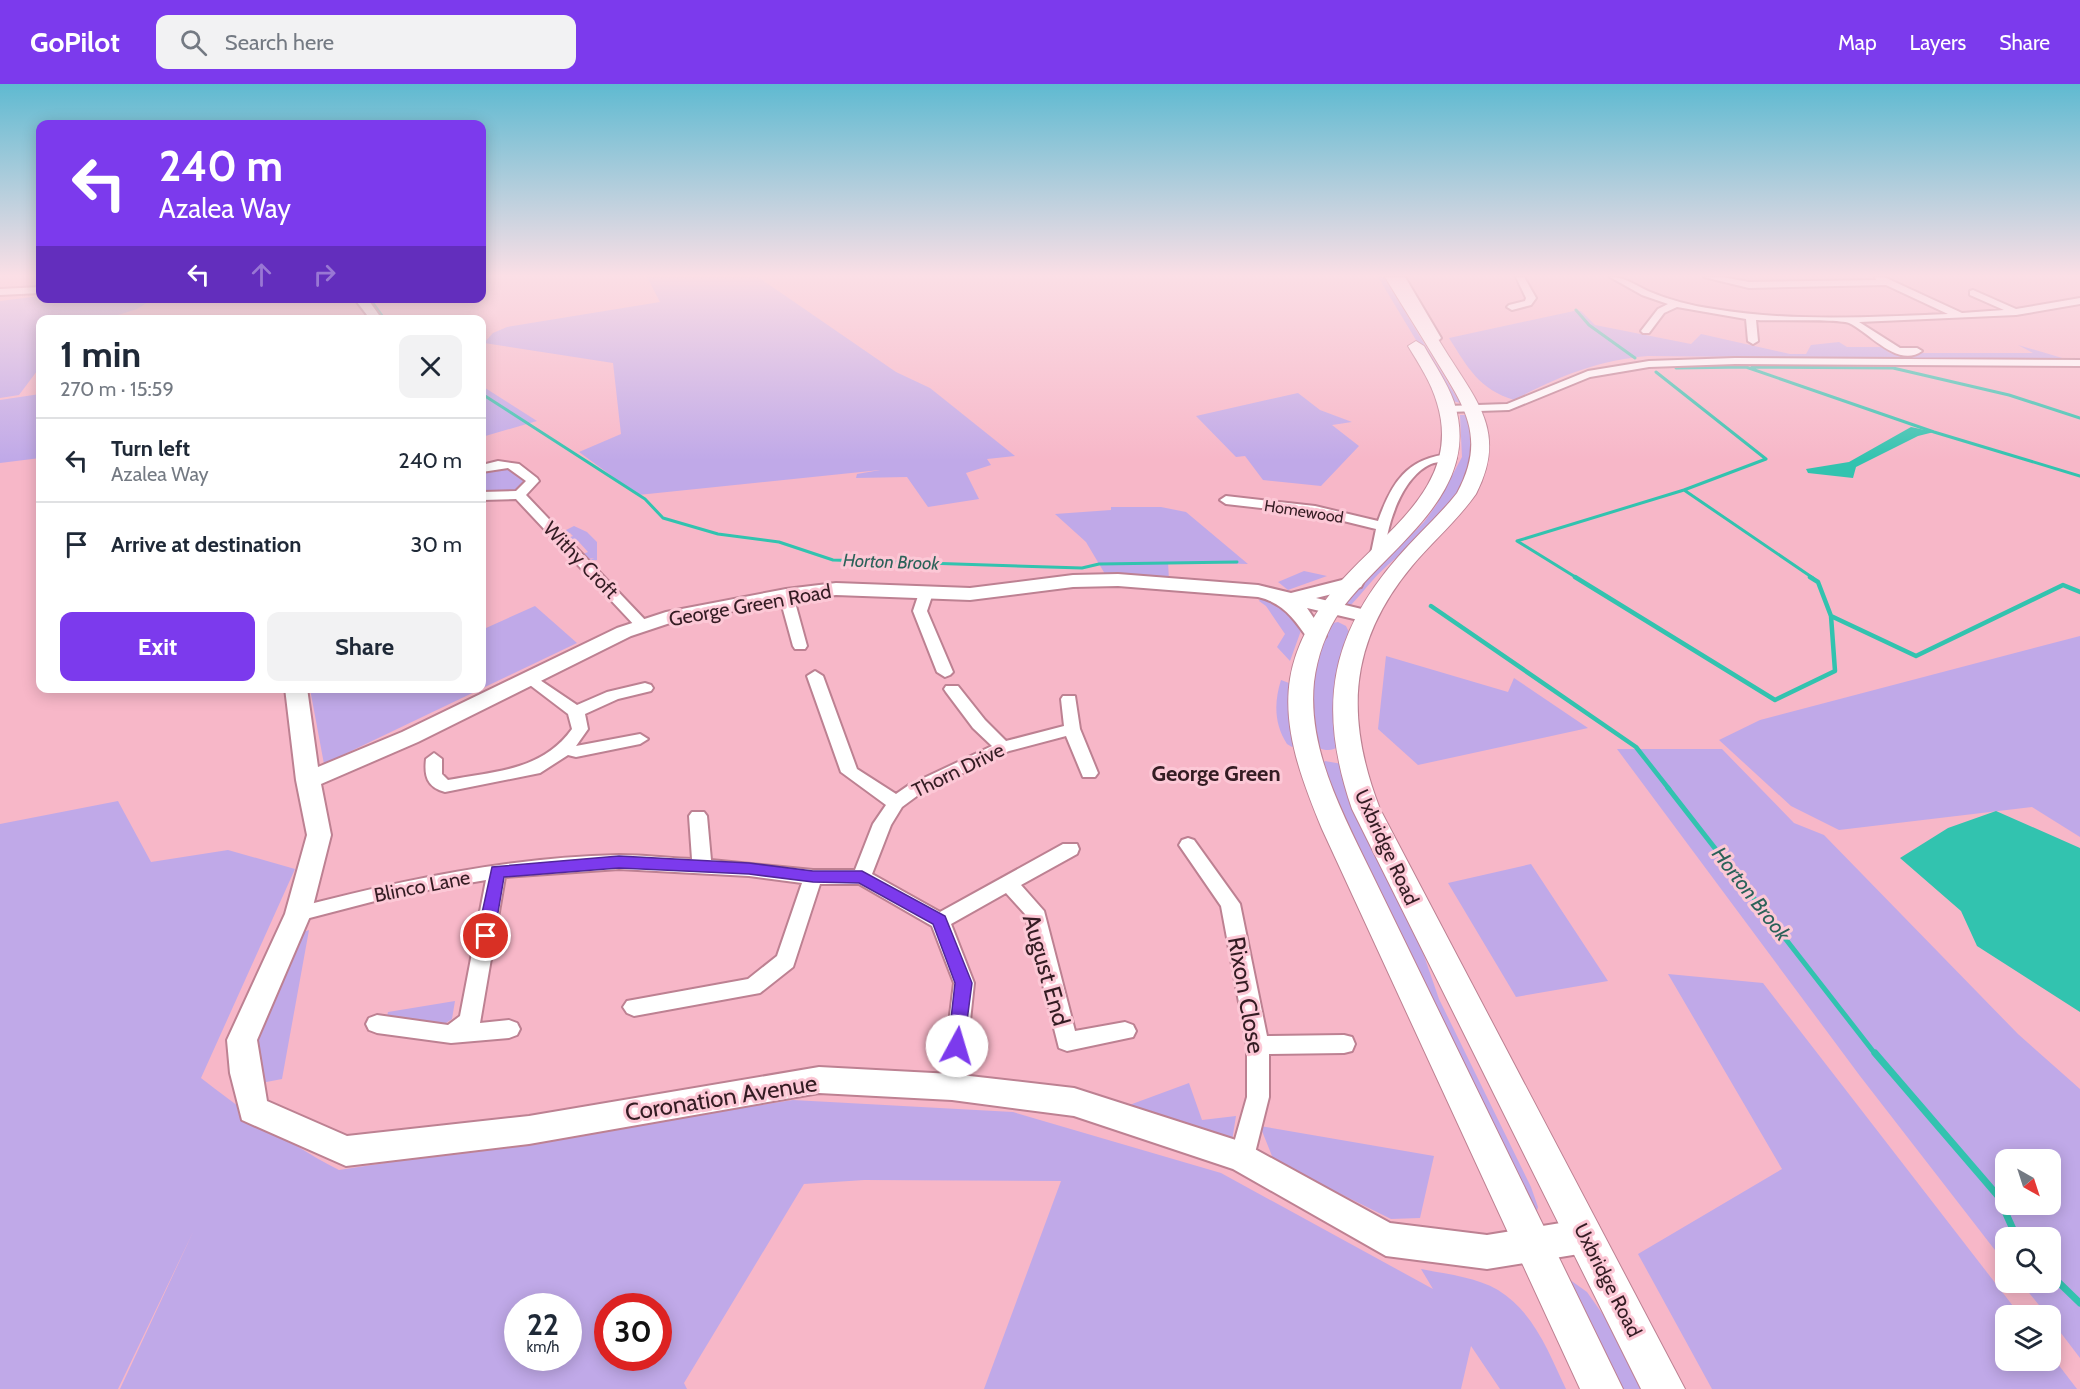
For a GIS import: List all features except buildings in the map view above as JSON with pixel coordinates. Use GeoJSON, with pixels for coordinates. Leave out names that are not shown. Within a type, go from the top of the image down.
{"type":"FeatureCollection","features":[{"type":"Feature","properties":{"kind":"main road","name":"Uxbridge Road"},"geometry":{"type":"LineString","coordinates":[[1410,338],[1431,371],[1466,410]]}},
{"type":"Feature","properties":{"kind":"main road","name":"Uxbridge Road"},"geometry":{"type":"LineString","coordinates":[[1426,338],[1466,410],[1481,452],[1473,483],[1463,502],[1407,560],[1367,616],[1350,660],[1346,696],[1349,757],[1366,809],[1664,1389]]}},
{"type":"Feature","properties":{"kind":"main road","name":"Uxbridge Road"},"geometry":{"type":"LineString","coordinates":[[1466,410],[1452,444],[1450,458],[1420,514],[1331,607],[1316,636],[1306,659],[1301,692],[1307,756],[1318,788],[1602,1389]]}},
{"type":"Feature","properties":{"kind":"street"},"geometry":{"type":"LineString","coordinates":[[1878,338],[1898,351],[1928,351]]}},
{"type":"Feature","properties":{"kind":"street"},"geometry":{"type":"LineString","coordinates":[[1466,410],[1486,416],[1588,374],[1648,364],[1725,361],[2080,363]]}},
{"type":"Feature","properties":{"kind":"street"},"geometry":{"type":"LineString","coordinates":[[1466,410],[1483,402],[1509,407]]}},
{"type":"Feature","properties":{"kind":"street"},"geometry":{"type":"LineString","coordinates":[[1466,410],[1509,407]]}},
{"type":"Feature","properties":{"kind":"street"},"geometry":{"type":"LineString","coordinates":[[1377,558],[1381,525],[1413,471],[1427,461],[1450,458]]}},
{"type":"Feature","properties":{"kind":"street"},"geometry":{"type":"LineString","coordinates":[[486,468],[509,464],[519,467],[533,481],[519,495],[486,496]]}},
{"type":"Feature","properties":{"kind":"street","name":"Withy Croft"},"geometry":{"type":"LineString","coordinates":[[519,495],[642,625]]}},
{"type":"Feature","properties":{"kind":"street","name":"Homewood"},"geometry":{"type":"LineString","coordinates":[[1226,500],[1315,510],[1381,525]]}},
{"type":"Feature","properties":{"kind":"street","name":"George Green Road"},"geometry":{"type":"LineString","coordinates":[[308,780],[410,736],[531,679],[585,650],[642,625],[786,595],[837,589],[970,594],[1073,580],[1119,580],[1258,591],[1367,616]]}},
{"type":"Feature","properties":{"kind":"street"},"geometry":{"type":"LineString","coordinates":[[1285,597],[1354,583]]}},
{"type":"Feature","properties":{"kind":"street"},"geometry":{"type":"LineString","coordinates":[[926,592],[920,611],[945,672]]}},
{"type":"Feature","properties":{"kind":"street"},"geometry":{"type":"LineString","coordinates":[[786,595],[800,646]]}},
{"type":"Feature","properties":{"kind":"street"},"geometry":{"type":"LineString","coordinates":[[1285,597],[1300,612],[1316,636]]}},
{"type":"Feature","properties":{"kind":"street"},"geometry":{"type":"LineString","coordinates":[[815,676],[850,772],[896,803]]}},
{"type":"Feature","properties":{"kind":"street"},"geometry":{"type":"LineString","coordinates":[[434,759],[433,776],[445,786],[534,769],[566,749],[580,729],[576,712],[531,679]]}},
{"type":"Feature","properties":{"kind":"street"},"geometry":{"type":"LineString","coordinates":[[576,712],[613,695],[645,688]]}},
{"type":"Feature","properties":{"kind":"street"},"geometry":{"type":"LineString","coordinates":[[952,689],[979,724],[1003,747]]}},
{"type":"Feature","properties":{"kind":"street","name":"Coronation Avenue"},"geometry":{"type":"LineString","coordinates":[[297,693],[308,780],[319,835],[298,914],[242,1040],[244,1073],[253,1110],[346,1151],[529,1130],[819,1080],[952,1087],[1074,1102],[1242,1157],[1386,1239],[1486,1252],[1585,1236]]}},
{"type":"Feature","properties":{"kind":"street"},"geometry":{"type":"LineString","coordinates":[[1069,699],[1072,729],[1089,773]]}},
{"type":"Feature","properties":{"kind":"street","name":"Thorn Drive"},"geometry":{"type":"LineString","coordinates":[[862,877],[882,824],[896,803],[915,789],[1003,747],[1072,729]]}},
{"type":"Feature","properties":{"kind":"street"},"geometry":{"type":"LineString","coordinates":[[566,749],[576,752],[640,739]]}},
{"type":"Feature","properties":{"kind":"street"},"geometry":{"type":"LineString","coordinates":[[698,816],[702,866]]}},
{"type":"Feature","properties":{"kind":"street","name":"Rixon Close"},"geometry":{"type":"LineString","coordinates":[[1188,845],[1230,904],[1258,1045],[1258,1097],[1242,1157]]}},
{"type":"Feature","properties":{"kind":"street"},"geometry":{"type":"LineString","coordinates":[[952,1087],[964,983],[940,921],[1070,849]]}},
{"type":"Feature","properties":{"kind":"street","name":"Blinco Lane"},"geometry":{"type":"LineString","coordinates":[[298,914],[398,888],[497,872],[619,862],[702,866],[813,876],[862,877],[940,921]]}},
{"type":"Feature","properties":{"kind":"street"},"geometry":{"type":"LineString","coordinates":[[451,1034],[470,1021],[497,872]]}},
{"type":"Feature","properties":{"kind":"street"},"geometry":{"type":"LineString","coordinates":[[634,1007],[753,987],[786,961],[813,876]]}},
{"type":"Feature","properties":{"kind":"street","name":"August End"},"geometry":{"type":"LineString","coordinates":[[1008,883],[1034,911],[1067,1042],[1125,1031]]}},
{"type":"Feature","properties":{"kind":"street"},"geometry":{"type":"LineString","coordinates":[[377,1024],[451,1034],[509,1029]]}},
{"type":"Feature","properties":{"kind":"street"},"geometry":{"type":"LineString","coordinates":[[1258,1045],[1344,1044]]}},
{"type":"Feature","properties":{"kind":"shaded area"},"geometry":{"type":"Polygon","coordinates":[[[0,338],[36,338],[36,372],[19,395],[0,398],[0,338]]]}},
{"type":"Feature","properties":{"kind":"shaded area"},"geometry":{"type":"Polygon","coordinates":[[[489,338],[846,338],[896,372],[930,388],[1015,456],[987,459],[991,465],[966,473],[979,499],[928,507],[907,477],[856,478],[857,474],[880,470],[638,495],[579,452],[621,434],[613,363],[486,343],[489,338]]]}},
{"type":"Feature","properties":{"kind":"shaded area"},"geometry":{"type":"Polygon","coordinates":[[[1415,338],[1421,338],[1460,403],[1449,400],[1415,338]]]}},
{"type":"Feature","properties":{"kind":"shaded area"},"geometry":{"type":"Polygon","coordinates":[[[1449,338],[1660,338],[1691,344],[1697,338],[1718,338],[1790,354],[1806,354],[1811,345],[1839,342],[1847,347],[1890,347],[1891,350],[1887,351],[1890,353],[2033,353],[2018,345],[2069,360],[1648,356],[1612,361],[1578,371],[1514,400],[1492,390],[1483,383],[1469,368],[1449,338]]]}},
{"type":"Feature","properties":{"kind":"shaded area"},"geometry":{"type":"Polygon","coordinates":[[[486,389],[537,421],[486,436],[486,389]]]}},
{"type":"Feature","properties":{"kind":"shaded area"},"geometry":{"type":"Polygon","coordinates":[[[1298,393],[1320,410],[1352,422],[1332,425],[1359,446],[1321,486],[1263,480],[1245,456],[1236,457],[1196,416],[1298,393]]]}},
{"type":"Feature","properties":{"kind":"shaded area"},"geometry":{"type":"Polygon","coordinates":[[[36,395],[36,458],[0,463],[0,400],[36,395]]]}},
{"type":"Feature","properties":{"kind":"shaded area"},"geometry":{"type":"Polygon","coordinates":[[[1460,415],[1467,415],[1469,422],[1470,462],[1457,497],[1446,512],[1384,569],[1351,605],[1344,604],[1424,522],[1437,504],[1462,457],[1460,415]]]}},
{"type":"Feature","properties":{"kind":"shaded area"},"geometry":{"type":"Polygon","coordinates":[[[1911,427],[1934,432],[1918,436],[1856,467],[1853,478],[1808,473],[1806,469],[1849,462],[1911,427]]]}},
{"type":"Feature","properties":{"kind":"shaded area"},"geometry":{"type":"Polygon","coordinates":[[[494,467],[511,467],[526,483],[505,495],[486,495],[486,470],[494,467]]]}},
{"type":"Feature","properties":{"kind":"shaded area"},"geometry":{"type":"Polygon","coordinates":[[[1111,507],[1161,507],[1186,512],[1248,564],[1168,562],[1169,580],[1105,574],[1086,542],[1055,514],[1111,510],[1111,507]]]}},
{"type":"Feature","properties":{"kind":"shaded area"},"geometry":{"type":"Polygon","coordinates":[[[574,526],[587,532],[597,542],[597,560],[585,562],[594,558],[582,560],[578,556],[588,552],[578,541],[567,545],[563,540],[573,536],[570,533],[558,534],[574,526]]]}},
{"type":"Feature","properties":{"kind":"shaded area"},"geometry":{"type":"Polygon","coordinates":[[[1304,571],[1327,576],[1288,590],[1278,582],[1304,571]]]}},
{"type":"Feature","properties":{"kind":"shaded area"},"geometry":{"type":"Polygon","coordinates":[[[1261,598],[1270,598],[1303,625],[1290,661],[1277,647],[1285,634],[1266,606],[1259,601],[1261,598]]]}},
{"type":"Feature","properties":{"kind":"shaded area"},"geometry":{"type":"Polygon","coordinates":[[[535,606],[577,643],[486,687],[486,628],[535,606]]]}},
{"type":"Feature","properties":{"kind":"shaded area"},"geometry":{"type":"Polygon","coordinates":[[[1338,622],[1346,626],[1349,632],[1341,657],[1340,746],[1327,750],[1318,748],[1312,714],[1312,684],[1325,639],[1333,623],[1338,622]]]}},
{"type":"Feature","properties":{"kind":"shaded area"},"geometry":{"type":"Polygon","coordinates":[[[2080,636],[2080,837],[2032,807],[1839,830],[1791,806],[1719,740],[1760,720],[2080,636]]]}},
{"type":"Feature","properties":{"kind":"shaded area"},"geometry":{"type":"Polygon","coordinates":[[[1386,656],[1508,692],[1514,678],[1588,728],[1418,765],[1378,729],[1386,656]]]}},
{"type":"Feature","properties":{"kind":"shaded area"},"geometry":{"type":"Polygon","coordinates":[[[1281,680],[1289,683],[1297,744],[1292,747],[1287,744],[1283,736],[1276,713],[1281,680]]]}},
{"type":"Feature","properties":{"kind":"shaded area"},"geometry":{"type":"Polygon","coordinates":[[[311,693],[472,693],[324,764],[311,693]]]}},
{"type":"Feature","properties":{"kind":"shaded area"},"geometry":{"type":"Polygon","coordinates":[[[1617,749],[1722,749],[1794,823],[1824,835],[2018,1034],[2080,1089],[2080,1358],[2061,1333],[2061,1305],[2039,1305],[2029,1293],[2061,1293],[2061,1227],[1995,1227],[1995,1250],[1860,1076],[1617,749]]]}},
{"type":"Feature","properties":{"kind":"shaded area"},"geometry":{"type":"Polygon","coordinates":[[[1325,761],[1342,764],[1420,944],[1439,999],[1531,1187],[1538,1207],[1536,1215],[1394,938],[1322,764],[1325,761]]]}},
{"type":"Feature","properties":{"kind":"shaded area"},"geometry":{"type":"Polygon","coordinates":[[[118,801],[151,862],[228,850],[295,869],[201,1078],[268,1127],[339,1170],[793,1100],[1013,1112],[1221,1173],[1433,1289],[1421,1269],[1461,1276],[1498,1290],[1511,1299],[1531,1322],[1547,1348],[1566,1389],[1500,1389],[1471,1346],[1461,1389],[984,1389],[1061,1181],[864,1180],[804,1184],[684,1383],[687,1389],[120,1389],[194,1230],[118,1389],[0,1389],[0,824],[118,801]]]}},
{"type":"Feature","properties":{"kind":"shaded area"},"geometry":{"type":"Polygon","coordinates":[[[1996,811],[2080,848],[2080,1012],[1977,946],[1961,911],[1900,858],[1948,828],[1996,811]]]}},
{"type":"Feature","properties":{"kind":"shaded area"},"geometry":{"type":"Polygon","coordinates":[[[1531,864],[1608,981],[1516,997],[1448,883],[1531,864]]]}},
{"type":"Feature","properties":{"kind":"shaded area"},"geometry":{"type":"Polygon","coordinates":[[[309,930],[282,1079],[256,1084],[248,1062],[289,937],[309,930]]]}},
{"type":"Feature","properties":{"kind":"shaded area"},"geometry":{"type":"Polygon","coordinates":[[[1668,974],[1763,983],[1995,1283],[1995,1293],[2003,1293],[2012,1305],[1995,1305],[1995,1371],[2061,1371],[2061,1368],[2077,1389],[1712,1389],[1638,1254],[1782,1169],[1668,974]]]}},
{"type":"Feature","properties":{"kind":"shaded area"},"geometry":{"type":"Polygon","coordinates":[[[455,1001],[452,1019],[443,1025],[390,1019],[387,1016],[388,1012],[455,1001]]]}},
{"type":"Feature","properties":{"kind":"shaded area"},"geometry":{"type":"Polygon","coordinates":[[[1189,1083],[1202,1120],[1236,1116],[1232,1141],[1124,1107],[1189,1083]]]}},
{"type":"Feature","properties":{"kind":"shaded area"},"geometry":{"type":"Polygon","coordinates":[[[1260,1126],[1434,1156],[1420,1218],[1391,1219],[1274,1161],[1260,1126]]]}},
{"type":"Feature","properties":{"kind":"shaded area"},"geometry":{"type":"Polygon","coordinates":[[[1566,1277],[1587,1292],[1604,1316],[1641,1389],[1606,1389],[1566,1277]]]}},
{"type":"Feature","properties":{"kind":"waterway"},"geometry":{"type":"LineString","coordinates":[[1607,338],[1635,358]]}},
{"type":"Feature","properties":{"kind":"waterway"},"geometry":{"type":"LineString","coordinates":[[1676,368],[1746,367],[1934,432],[2080,476]]}},
{"type":"Feature","properties":{"kind":"waterway"},"geometry":{"type":"LineString","coordinates":[[1752,367],[1893,368],[2009,395],[2080,418]]}},
{"type":"Feature","properties":{"kind":"waterway"},"geometry":{"type":"LineString","coordinates":[[1656,372],[1766,459],[1684,490]]}},
{"type":"Feature","properties":{"kind":"waterway","name":"Horton Brook"},"geometry":{"type":"LineString","coordinates":[[486,397],[645,499],[663,518],[718,534],[779,542],[833,560],[1082,568],[1099,564],[1237,562]]}},
{"type":"Feature","properties":{"kind":"waterway"},"geometry":{"type":"LineString","coordinates":[[1577,578],[1517,541],[1684,490]]}},
{"type":"Feature","properties":{"kind":"waterway"},"geometry":{"type":"LineString","coordinates":[[1684,490],[1813,578]]}},
{"type":"Feature","properties":{"kind":"waterway"},"geometry":{"type":"LineString","coordinates":[[1575,577],[1775,700],[1835,671],[1831,616]]}},
{"type":"Feature","properties":{"kind":"waterway"},"geometry":{"type":"LineString","coordinates":[[1810,577],[1818,582],[1831,616]]}},
{"type":"Feature","properties":{"kind":"waterway"},"geometry":{"type":"LineString","coordinates":[[1831,616],[1916,656],[2063,585],[2080,592]]}},
{"type":"Feature","properties":{"kind":"waterway","name":"Horton Brook"},"geometry":{"type":"LineString","coordinates":[[1431,606],[1636,747],[1669,789]]}},
{"type":"Feature","properties":{"kind":"waterway","name":"Horton Brook"},"geometry":{"type":"LineString","coordinates":[[1668,788],[1876,1055]]}},
{"type":"Feature","properties":{"kind":"waterway","name":"Horton Brook"},"geometry":{"type":"LineString","coordinates":[[1875,1053],[1998,1196],[2012,1227]]}},
{"type":"Feature","properties":{"kind":"waterway","name":"Horton Brook"},"geometry":{"type":"LineString","coordinates":[[2061,1285],[2080,1303]]}},
{"type":"Feature","properties":{"kind":"district","name":"George Green"},"geometry":{"type":"Point","coordinates":[1216,773]}},
{"type":"Feature","properties":{"kind":"route"},"geometry":{"type":"LineString","coordinates":[[486,936],[497,872],[619,862],[749,869],[813,876],[862,877],[940,921],[964,983],[957,1046]]}}]}
